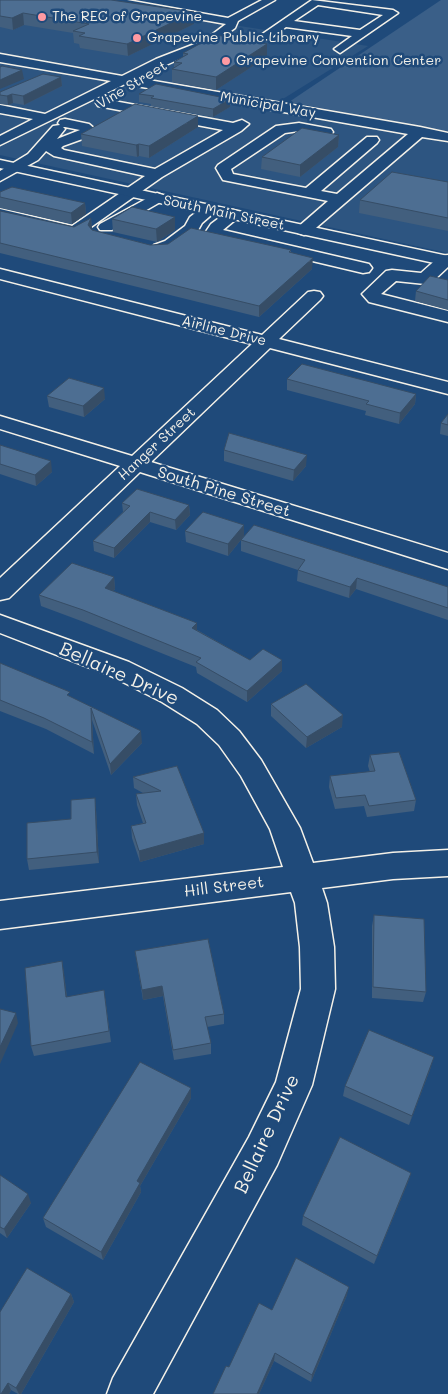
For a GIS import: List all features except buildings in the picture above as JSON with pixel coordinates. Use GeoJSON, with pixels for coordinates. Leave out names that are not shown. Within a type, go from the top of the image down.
{"type":"FeatureCollection","features":[{"type":"Feature","properties":{"kind":"street"},"geometry":{"type":"LineString","coordinates":[[108,2],[137,2],[230,21],[270,0]]}},
{"type":"Feature","properties":{"kind":"street"},"geometry":{"type":"LineString","coordinates":[[265,37],[316,2],[393,13],[340,49]]}},
{"type":"Feature","properties":{"kind":"street","name":"Vine Street"},"geometry":{"type":"LineString","coordinates":[[8,166],[14,155],[63,117],[130,77],[169,66],[173,58],[221,34],[231,26],[233,22],[230,21]]}},
{"type":"Feature","properties":{"kind":"street"},"geometry":{"type":"LineString","coordinates":[[284,24],[362,34]]}},
{"type":"Feature","properties":{"kind":"street"},"geometry":{"type":"LineString","coordinates":[[0,66],[6,59]]}},
{"type":"Feature","properties":{"kind":"street","name":"Municipal Way"},"geometry":{"type":"LineString","coordinates":[[6,59],[130,77],[274,106],[448,137]]}},
{"type":"Feature","properties":{"kind":"street","name":"Vine Street"},"geometry":{"type":"LineString","coordinates":[[0,141],[47,118],[63,117],[103,103],[130,77]]}},
{"type":"Feature","properties":{"kind":"street"},"geometry":{"type":"LineString","coordinates":[[103,103],[236,128]]}},
{"type":"Feature","properties":{"kind":"street"},"geometry":{"type":"LineString","coordinates":[[0,214],[75,231],[157,174],[274,106]]}},
{"type":"Feature","properties":{"kind":"street"},"geometry":{"type":"LineString","coordinates":[[2,111],[47,118]]}},
{"type":"Feature","properties":{"kind":"street"},"geometry":{"type":"LineString","coordinates":[[63,117],[89,130],[58,143],[52,149],[59,153],[157,174]]}},
{"type":"Feature","properties":{"kind":"street"},"geometry":{"type":"LineString","coordinates":[[294,252],[313,232],[340,215],[336,203],[309,193],[228,177],[223,168],[281,129],[299,127],[336,134]]}},
{"type":"Feature","properties":{"kind":"street"},"geometry":{"type":"LineString","coordinates":[[336,203],[420,132]]}},
{"type":"Feature","properties":{"kind":"street"},"geometry":{"type":"LineString","coordinates":[[354,137],[420,151]]}},
{"type":"Feature","properties":{"kind":"street"},"geometry":{"type":"LineString","coordinates":[[309,193],[372,140]]}},
{"type":"Feature","properties":{"kind":"street"},"geometry":{"type":"LineString","coordinates":[[0,177],[8,166]]}},
{"type":"Feature","properties":{"kind":"street","name":"South Main Street"},"geometry":{"type":"LineString","coordinates":[[8,166],[447,261]]}},
{"type":"Feature","properties":{"kind":"street"},"geometry":{"type":"LineString","coordinates":[[372,172],[391,176]]}},
{"type":"Feature","properties":{"kind":"street"},"geometry":{"type":"LineString","coordinates":[[117,242],[99,236],[100,231],[157,198]]}},
{"type":"Feature","properties":{"kind":"street"},"geometry":{"type":"LineString","coordinates":[[89,205],[108,209]]}},
{"type":"Feature","properties":{"kind":"street"},"geometry":{"type":"LineString","coordinates":[[142,247],[162,248],[191,229],[209,210]]}},
{"type":"Feature","properties":{"kind":"street"},"geometry":{"type":"LineString","coordinates":[[134,212],[160,217]]}},
{"type":"Feature","properties":{"kind":"street"},"geometry":{"type":"LineString","coordinates":[[233,215],[217,227],[213,233],[364,268]]}},
{"type":"Feature","properties":{"kind":"street"},"geometry":{"type":"LineString","coordinates":[[177,221],[194,225]]}},
{"type":"Feature","properties":{"kind":"street"},"geometry":{"type":"LineString","coordinates":[[337,262],[359,242]]}},
{"type":"Feature","properties":{"kind":"street"},"geometry":{"type":"LineString","coordinates":[[447,261],[425,279],[392,276],[371,294],[375,298],[448,317]]}},
{"type":"Feature","properties":{"kind":"street","name":"Airline Drive"},"geometry":{"type":"LineString","coordinates":[[0,274],[448,388]]}},
{"type":"Feature","properties":{"kind":"street","name":"Hanger Street"},"geometry":{"type":"LineString","coordinates":[[0,592],[314,296]]}},
{"type":"Feature","properties":{"kind":"street","name":"South Pine Street"},"geometry":{"type":"LineString","coordinates":[[0,422],[448,561]]}},
{"type":"Feature","properties":{"kind":"street","name":"Bellaire Drive"},"geometry":{"type":"LineString","coordinates":[[0,623],[120,669],[172,695],[207,717],[229,738],[251,768],[285,828],[311,903],[317,947],[318,989],[294,1085],[263,1151],[129,1394]]}},
{"type":"Feature","properties":{"kind":"street","name":"Hill Street"},"geometry":{"type":"LineString","coordinates":[[0,915],[393,866],[448,863]]}},
{"type":"Feature","properties":{"kind":"shaded area"},"geometry":{"type":"Polygon","coordinates":[[[0,0],[73,0],[368,46],[278,102],[448,132],[448,253],[0,155],[0,0]]]}},
{"type":"Feature","properties":{"kind":"shaded area"},"geometry":{"type":"Polygon","coordinates":[[[441,0],[448,0],[448,132],[289,102],[441,0]]]}},
{"type":"Feature","properties":{"kind":"place","name":"The REC of Grapevine"},"geometry":{"type":"Point","coordinates":[42,17]}},
{"type":"Feature","properties":{"kind":"place","name":"Grapevine Public Library"},"geometry":{"type":"Point","coordinates":[137,38]}},
{"type":"Feature","properties":{"kind":"place","name":"Grapevine Convention Center"},"geometry":{"type":"Point","coordinates":[226,61]}}]}
